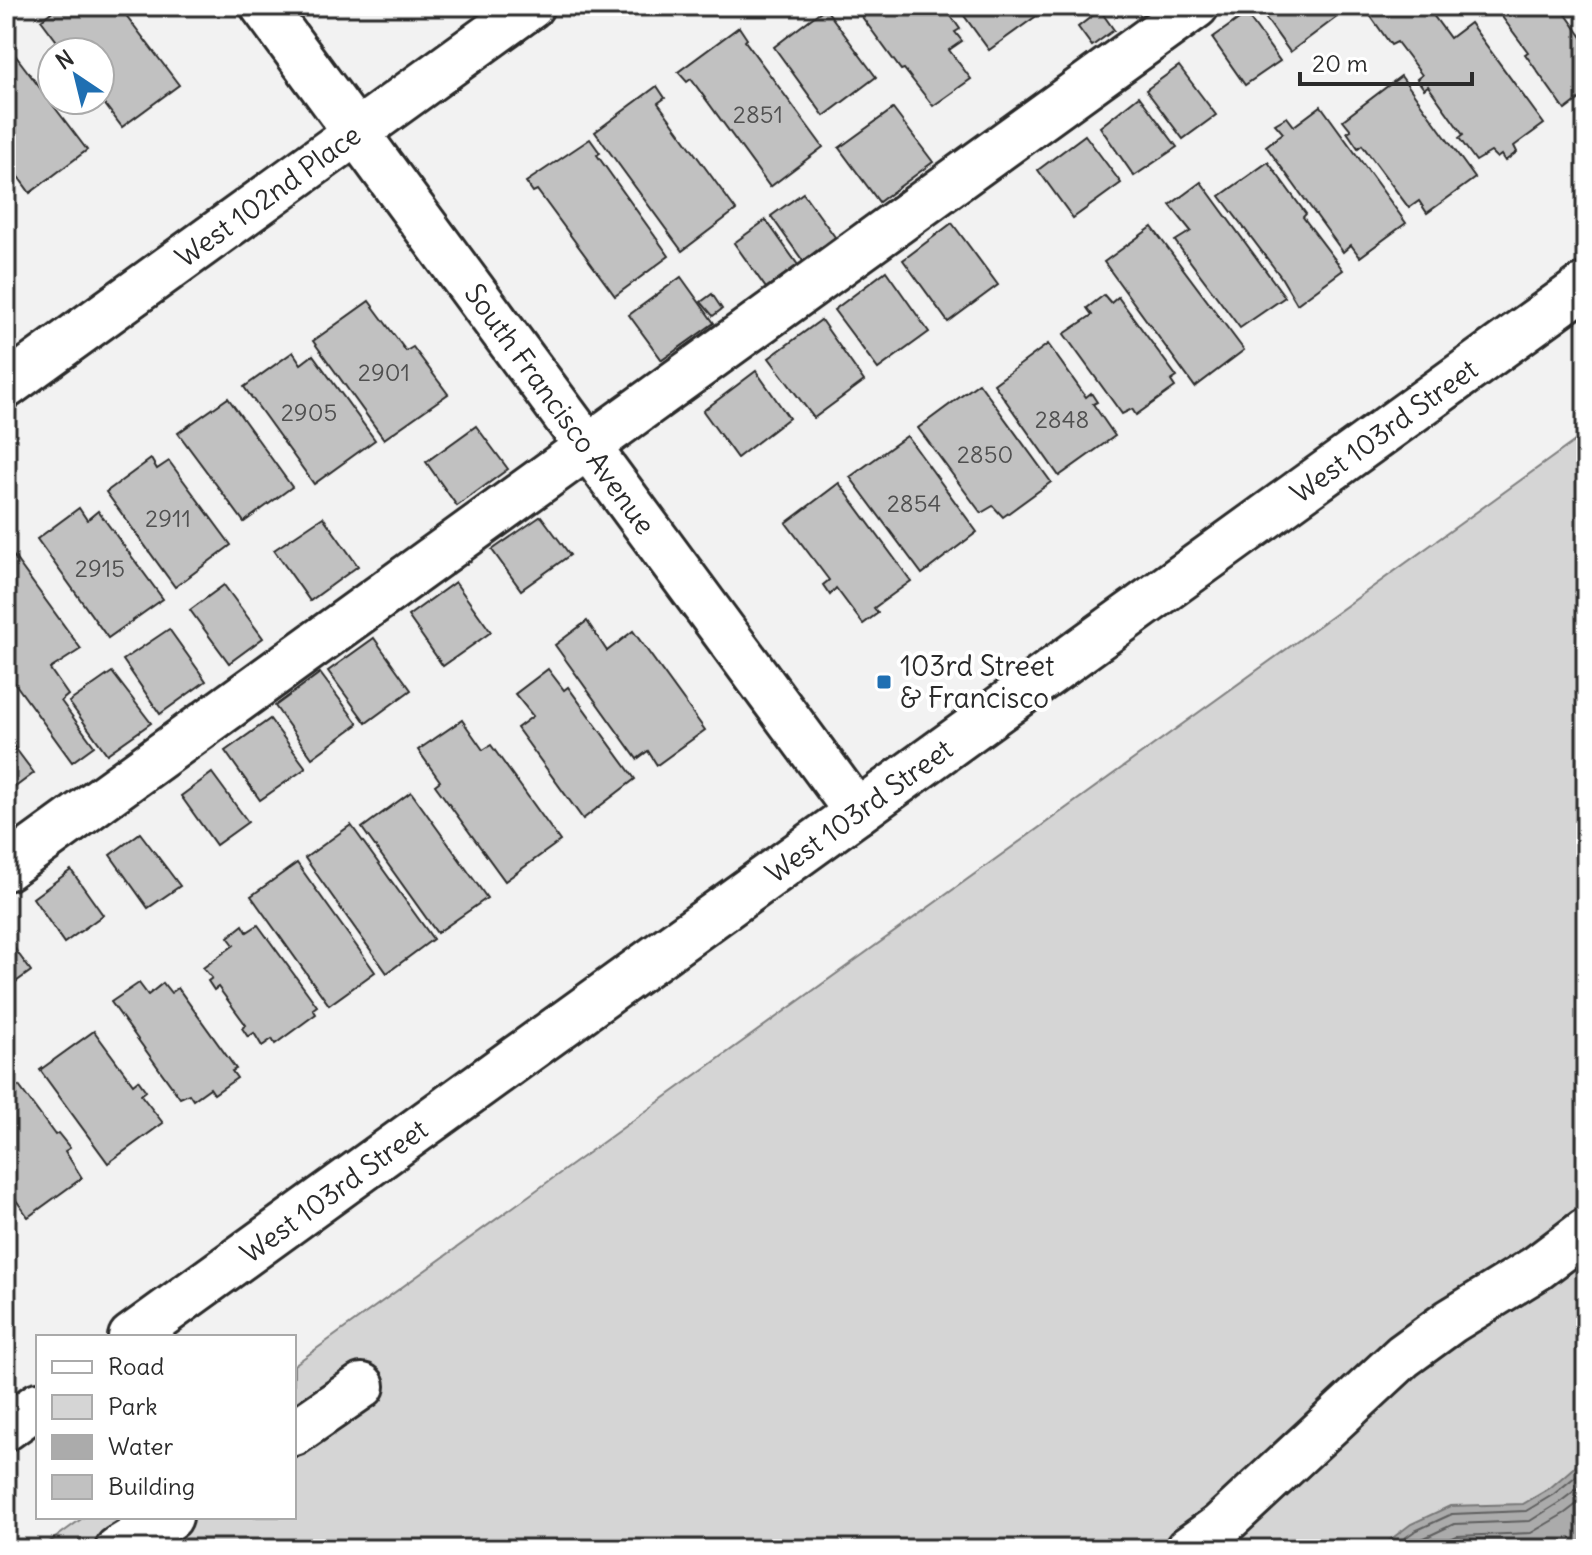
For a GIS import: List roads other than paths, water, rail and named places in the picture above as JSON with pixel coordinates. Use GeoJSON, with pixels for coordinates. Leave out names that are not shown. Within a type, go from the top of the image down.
{"type":"FeatureCollection","features":[{"type":"Feature","properties":{"kind":"main road","name":"South Francisco Avenue"},"geometry":{"type":"LineString","coordinates":[[263,6],[857,812]]}},
{"type":"Feature","properties":{"kind":"main road","name":"West 102nd Place"},"geometry":{"type":"LineString","coordinates":[[6,386],[531,6]]}},
{"type":"Feature","properties":{"kind":"main road"},"geometry":{"type":"LineString","coordinates":[[6,868],[1196,6]]}},
{"type":"Feature","properties":{"kind":"main road","name":"West 103rd Street"},"geometry":{"type":"LineString","coordinates":[[134,1335],[1586,285]]}},
{"type":"Feature","properties":{"kind":"main road"},"geometry":{"type":"LineString","coordinates":[[1188,1549],[1231,1516],[1403,1356],[1451,1321],[1537,1268],[1586,1231]]}},
{"type":"Feature","properties":{"kind":"main road"},"geometry":{"type":"LineString","coordinates":[[296,1432],[362,1386]]}},
{"type":"Feature","properties":{"kind":"main road"},"geometry":{"type":"LineString","coordinates":[[6,1428],[36,1406]]}},
{"type":"Feature","properties":{"kind":"main road"},"geometry":{"type":"LineString","coordinates":[[118,1549],[167,1519]]}},
{"type":"Feature","properties":{"kind":"water"},"geometry":{"type":"Polygon","coordinates":[[[1586,1457],[1586,1549],[1378,1549],[1411,1524],[1450,1506],[1523,1504],[1550,1488],[1586,1457]]]}},
{"type":"Feature","properties":{"kind":"place","name":"103rd Street & Francisco"},"geometry":{"type":"Point","coordinates":[884,682]}}]}
